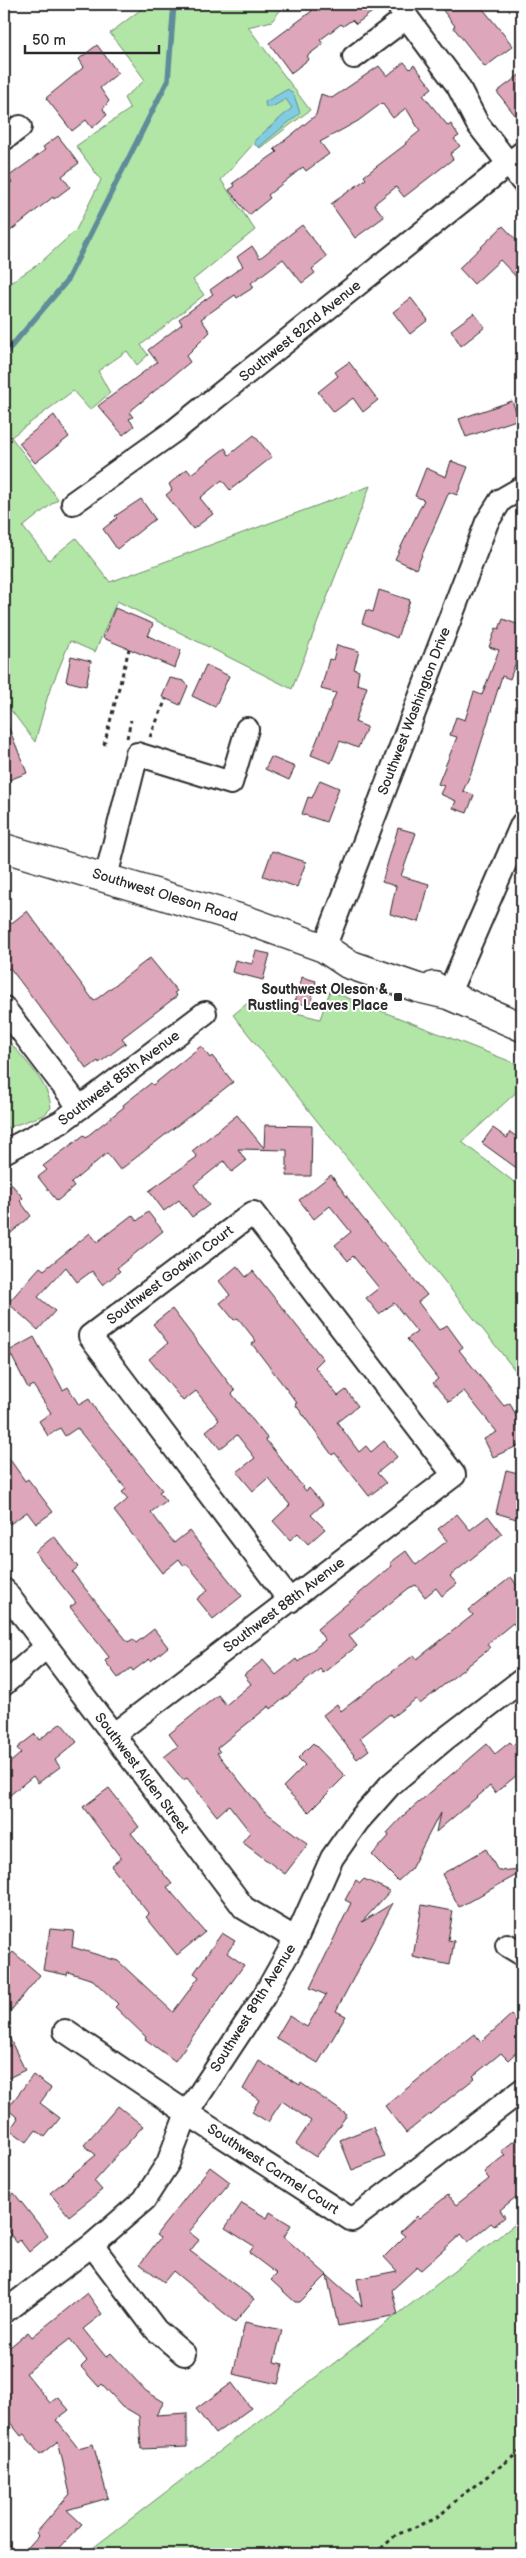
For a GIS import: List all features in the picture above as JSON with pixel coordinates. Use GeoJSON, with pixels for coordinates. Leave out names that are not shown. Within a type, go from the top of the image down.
{"type":"FeatureCollection","features":[{"type":"Feature","properties":{"kind":"main road","name":"Southwest Oleson Road"},"geometry":{"type":"LineString","coordinates":[[4,848],[250,920],[324,948],[353,949],[422,978],[448,995],[522,1027]]}},
{"type":"Feature","properties":{"kind":"street"},"geometry":{"type":"LineString","coordinates":[[354,57],[402,10],[458,86],[477,123],[518,166]]}},
{"type":"Feature","properties":{"kind":"street","name":"Southwest 82nd Avenue"},"geometry":{"type":"LineString","coordinates":[[73,503],[174,432],[518,166]]}},
{"type":"Feature","properties":{"kind":"street","name":"Southwest Washington Drive"},"geometry":{"type":"LineString","coordinates":[[324,948],[487,522],[501,500],[522,488]]}},
{"type":"Feature","properties":{"kind":"street"},"geometry":{"type":"LineString","coordinates":[[106,877],[137,754],[231,783],[246,729]]}},
{"type":"Feature","properties":{"kind":"street"},"geometry":{"type":"LineString","coordinates":[[448,995],[522,824]]}},
{"type":"Feature","properties":{"kind":"street"},"geometry":{"type":"LineString","coordinates":[[4,1008],[80,1108]]}},
{"type":"Feature","properties":{"kind":"street","name":"Southwest 85th Avenue"},"geometry":{"type":"LineString","coordinates":[[4,1152],[61,1122],[205,1013]]}},
{"type":"Feature","properties":{"kind":"street","name":"Southwest Godwin Court"},"geometry":{"type":"LineString","coordinates":[[290,1601],[90,1336],[253,1213],[454,1475]]}},
{"type":"Feature","properties":{"kind":"street","name":"Southwest 88th Avenue"},"geometry":{"type":"LineString","coordinates":[[113,1734],[454,1475]]}},
{"type":"Feature","properties":{"kind":"street","name":"Southwest Alden Street"},"geometry":{"type":"LineString","coordinates":[[4,1590],[244,1908],[296,1939]]}},
{"type":"Feature","properties":{"kind":"street"},"geometry":{"type":"LineString","coordinates":[[4,1684],[46,1647]]}},
{"type":"Feature","properties":{"kind":"street","name":"Southwest 89th Avenue"},"geometry":{"type":"LineString","coordinates":[[4,2312],[92,2245],[144,2200],[168,2163],[187,2113],[264,1996],[296,1939],[332,1858],[358,1821],[390,1785],[445,1738],[522,1680]]}},
{"type":"Feature","properties":{"kind":"street","name":"Southwest Carmel Court"},"geometry":{"type":"LineString","coordinates":[[66,2031],[187,2113],[352,2220],[522,2090]]}},
{"type":"Feature","properties":{"kind":"street"},"geometry":{"type":"LineString","coordinates":[[92,2245],[156,2330],[184,2354]]}},
{"type":"Feature","properties":{"kind":"path"},"geometry":{"type":"LineString","coordinates":[[104,745],[129,649]]}},
{"type":"Feature","properties":{"kind":"path"},"geometry":{"type":"LineString","coordinates":[[142,756],[166,699]]}},
{"type":"Feature","properties":{"kind":"path"},"geometry":{"type":"LineString","coordinates":[[375,2554],[396,2535],[437,2518],[461,2496],[522,2450]]}},
{"type":"Feature","properties":{"kind":"green space"},"geometry":{"type":"Polygon","coordinates":[[[148,4],[285,4],[272,21],[248,27],[310,110],[260,148],[255,142],[221,180],[255,230],[193,280],[204,295],[141,345],[148,355],[137,365],[127,351],[98,371],[110,393],[90,410],[73,391],[11,437],[58,499],[23,527],[49,560],[76,538],[110,582],[370,486],[292,689],[117,601],[95,652],[70,641],[48,695],[35,742],[4,701],[4,287],[40,263],[76,230],[101,180],[76,146],[130,109],[124,98],[145,80],[110,33],[148,4]]]}},
{"type":"Feature","properties":{"kind":"green space"},"geometry":{"type":"Polygon","coordinates":[[[330,991],[522,1066],[522,1087],[462,1142],[522,1188],[522,1379],[233,1015],[250,1001],[320,1019],[330,991]]]}},
{"type":"Feature","properties":{"kind":"green space"},"geometry":{"type":"Polygon","coordinates":[[[4,1035],[33,1069],[45,1088],[51,1108],[44,1115],[4,1129],[4,1035]]]}},
{"type":"Feature","properties":{"kind":"green space"},"geometry":{"type":"Polygon","coordinates":[[[522,2219],[522,2554],[85,2554],[522,2219]]]}},
{"type":"Feature","properties":{"kind":"water"},"geometry":{"type":"Polygon","coordinates":[[[288,89],[294,95],[300,113],[259,147],[255,145],[255,140],[292,108],[286,99],[272,107],[266,107],[265,102],[288,89]]]}},
{"type":"Feature","properties":{"kind":"building"},"geometry":{"type":"Polygon","coordinates":[[[306,4],[383,4],[356,24],[352,20],[343,26],[341,24],[320,40],[323,44],[307,56],[309,59],[291,73],[269,43],[312,11],[306,4]]]}},
{"type":"Feature","properties":{"kind":"building"},"geometry":{"type":"Polygon","coordinates":[[[438,4],[479,4],[513,46],[485,67],[453,27],[455,26],[438,4]]]}},
{"type":"Feature","properties":{"kind":"building"},"geometry":{"type":"Polygon","coordinates":[[[97,45],[118,73],[100,88],[109,101],[103,109],[107,115],[92,128],[86,120],[72,131],[46,98],[84,67],[79,59],[97,45]]]}},
{"type":"Feature","properties":{"kind":"building"},"geometry":{"type":"Polygon","coordinates":[[[404,62],[410,69],[414,65],[432,88],[423,95],[448,126],[451,124],[459,136],[454,139],[460,146],[450,154],[453,159],[404,197],[396,187],[374,204],[384,217],[355,238],[331,204],[366,179],[364,176],[420,131],[406,108],[393,118],[382,103],[358,121],[320,142],[329,154],[306,171],[303,167],[268,195],[270,198],[249,215],[229,190],[235,186],[233,183],[277,152],[274,149],[316,115],[321,94],[332,98],[379,66],[387,76],[404,62]]]}},
{"type":"Feature","properties":{"kind":"building"},"geometry":{"type":"Polygon","coordinates":[[[522,73],[522,124],[497,92],[522,73]]]}},
{"type":"Feature","properties":{"kind":"building"},"geometry":{"type":"Polygon","coordinates":[[[58,136],[79,163],[62,176],[70,187],[54,199],[53,197],[4,236],[4,188],[12,182],[8,177],[45,150],[43,147],[58,136]]]}},
{"type":"Feature","properties":{"kind":"building"},"geometry":{"type":"Polygon","coordinates":[[[302,225],[327,257],[312,269],[315,273],[302,283],[283,259],[251,283],[254,287],[237,298],[235,295],[201,319],[210,332],[186,356],[190,362],[129,412],[133,417],[129,419],[134,426],[123,435],[98,406],[157,362],[148,350],[182,324],[179,319],[213,294],[210,290],[243,266],[237,257],[252,246],[260,258],[302,225]]]}},
{"type":"Feature","properties":{"kind":"building"},"geometry":{"type":"Polygon","coordinates":[[[503,226],[522,246],[522,283],[500,260],[474,284],[459,268],[503,226]]]}},
{"type":"Feature","properties":{"kind":"building"},"geometry":{"type":"Polygon","coordinates":[[[411,298],[428,320],[410,334],[393,312],[411,298]]]}},
{"type":"Feature","properties":{"kind":"building"},"geometry":{"type":"Polygon","coordinates":[[[474,313],[485,327],[461,346],[451,330],[474,313]]]}},
{"type":"Feature","properties":{"kind":"building"},"geometry":{"type":"Polygon","coordinates":[[[349,362],[378,400],[363,412],[353,398],[334,412],[318,392],[338,376],[335,372],[349,362]]]}},
{"type":"Feature","properties":{"kind":"building"},"geometry":{"type":"Polygon","coordinates":[[[512,401],[519,419],[466,437],[459,419],[512,401]]]}},
{"type":"Feature","properties":{"kind":"building"},"geometry":{"type":"Polygon","coordinates":[[[54,415],[69,437],[35,463],[19,443],[54,415]]]}},
{"type":"Feature","properties":{"kind":"building"},"geometry":{"type":"Polygon","coordinates":[[[254,435],[272,457],[230,490],[222,480],[200,498],[213,514],[193,529],[166,495],[172,490],[169,484],[187,469],[191,474],[225,448],[229,455],[254,435]]]}},
{"type":"Feature","properties":{"kind":"building"},"geometry":{"type":"Polygon","coordinates":[[[451,461],[468,467],[457,495],[449,492],[416,569],[395,559],[424,500],[415,496],[426,468],[446,477],[451,461]]]}},
{"type":"Feature","properties":{"kind":"building"},"geometry":{"type":"Polygon","coordinates":[[[141,499],[155,519],[117,549],[103,529],[117,518],[115,516],[141,499]]]}},
{"type":"Feature","properties":{"kind":"building"},"geometry":{"type":"Polygon","coordinates":[[[379,590],[410,600],[397,638],[362,623],[366,610],[373,612],[379,590]]]}},
{"type":"Feature","properties":{"kind":"building"},"geometry":{"type":"Polygon","coordinates":[[[115,608],[153,624],[148,636],[181,650],[175,668],[103,638],[115,608]]]}},
{"type":"Feature","properties":{"kind":"building"},"geometry":{"type":"Polygon","coordinates":[[[503,619],[522,626],[522,644],[510,679],[502,676],[474,766],[463,791],[474,795],[467,813],[453,808],[456,801],[440,794],[444,786],[438,784],[457,737],[450,735],[456,717],[465,720],[474,692],[482,695],[499,650],[489,647],[496,628],[499,629],[503,619]]]}},
{"type":"Feature","properties":{"kind":"building"},"geometry":{"type":"Polygon","coordinates":[[[337,645],[359,651],[354,669],[359,671],[357,684],[367,687],[355,722],[367,727],[358,748],[340,741],[331,763],[311,755],[336,693],[321,689],[329,659],[333,660],[337,645]]]}},
{"type":"Feature","properties":{"kind":"building"},"geometry":{"type":"Polygon","coordinates":[[[71,656],[91,661],[86,686],[66,681],[71,656]]]}},
{"type":"Feature","properties":{"kind":"building"},"geometry":{"type":"Polygon","coordinates":[[[206,665],[229,676],[215,707],[192,696],[206,665]]]}},
{"type":"Feature","properties":{"kind":"building"},"geometry":{"type":"Polygon","coordinates":[[[170,678],[184,681],[188,686],[180,705],[162,697],[170,678]]]}},
{"type":"Feature","properties":{"kind":"building"},"geometry":{"type":"Polygon","coordinates":[[[4,716],[27,773],[4,782],[4,716]]]}},
{"type":"Feature","properties":{"kind":"building"},"geometry":{"type":"Polygon","coordinates":[[[271,757],[295,767],[289,780],[265,769],[271,757]]]}},
{"type":"Feature","properties":{"kind":"building"},"geometry":{"type":"Polygon","coordinates":[[[320,780],[339,788],[326,822],[302,814],[308,797],[312,798],[320,780]]]}},
{"type":"Feature","properties":{"kind":"building"},"geometry":{"type":"Polygon","coordinates":[[[398,828],[416,833],[401,876],[429,884],[419,922],[390,914],[396,886],[382,882],[398,828]]]}},
{"type":"Feature","properties":{"kind":"building"},"geometry":{"type":"Polygon","coordinates":[[[272,851],[306,862],[297,887],[263,876],[272,851]]]}},
{"type":"Feature","properties":{"kind":"building"},"geometry":{"type":"Polygon","coordinates":[[[27,911],[94,1001],[150,958],[177,991],[174,993],[177,996],[122,1038],[126,1043],[99,1063],[98,1061],[87,1069],[10,968],[4,972],[4,929],[27,911]]]}},
{"type":"Feature","properties":{"kind":"building"},"geometry":{"type":"Polygon","coordinates":[[[256,951],[270,954],[263,980],[232,972],[235,960],[252,964],[256,951]]]}},
{"type":"Feature","properties":{"kind":"building"},"geometry":{"type":"Polygon","coordinates":[[[302,977],[316,981],[310,1006],[295,1002],[302,977]]]}},
{"type":"Feature","properties":{"kind":"building"},"geometry":{"type":"Polygon","coordinates":[[[201,1046],[210,1058],[212,1056],[233,1082],[120,1170],[107,1153],[71,1183],[74,1187],[57,1201],[38,1177],[47,1170],[43,1166],[84,1135],[86,1137],[124,1107],[123,1105],[151,1083],[153,1085],[201,1046]]]}},
{"type":"Feature","properties":{"kind":"building"},"geometry":{"type":"Polygon","coordinates":[[[237,1115],[264,1148],[265,1125],[312,1126],[311,1176],[287,1176],[287,1150],[238,1149],[246,1161],[232,1172],[224,1161],[194,1185],[209,1205],[192,1217],[179,1200],[164,1211],[149,1191],[197,1157],[192,1151],[237,1115]]]}},
{"type":"Feature","properties":{"kind":"building"},"geometry":{"type":"Polygon","coordinates":[[[493,1128],[507,1138],[510,1132],[522,1141],[522,1172],[482,1143],[493,1128]]]}},
{"type":"Feature","properties":{"kind":"building"},"geometry":{"type":"Polygon","coordinates":[[[4,1175],[23,1198],[20,1201],[31,1216],[4,1239],[4,1175]]]}},
{"type":"Feature","properties":{"kind":"building"},"geometry":{"type":"Polygon","coordinates":[[[331,1175],[361,1216],[427,1295],[418,1302],[439,1330],[447,1325],[463,1347],[459,1350],[504,1406],[510,1403],[517,1418],[522,1415],[522,1444],[493,1457],[484,1439],[497,1432],[464,1391],[449,1402],[433,1383],[438,1379],[407,1339],[417,1332],[394,1303],[379,1314],[366,1298],[379,1288],[353,1256],[348,1261],[335,1245],[351,1232],[330,1206],[314,1219],[299,1200],[331,1175]]]}},
{"type":"Feature","properties":{"kind":"building"},"geometry":{"type":"Polygon","coordinates":[[[148,1212],[163,1231],[117,1268],[120,1271],[103,1285],[92,1271],[77,1282],[66,1267],[38,1297],[55,1311],[38,1330],[8,1303],[40,1267],[44,1270],[90,1233],[97,1242],[132,1215],[137,1221],[148,1212]]]}},
{"type":"Feature","properties":{"kind":"building"},"geometry":{"type":"Polygon","coordinates":[[[237,1266],[246,1277],[253,1271],[323,1359],[315,1367],[338,1396],[346,1390],[358,1406],[337,1422],[359,1452],[366,1446],[371,1452],[384,1441],[397,1457],[377,1473],[386,1483],[369,1496],[335,1453],[332,1455],[295,1404],[297,1403],[252,1344],[256,1341],[238,1318],[234,1320],[220,1303],[230,1295],[219,1281],[237,1266]]]}},
{"type":"Feature","properties":{"kind":"building"},"geometry":{"type":"Polygon","coordinates":[[[172,1309],[235,1391],[232,1394],[267,1438],[266,1440],[306,1491],[309,1488],[323,1504],[311,1515],[325,1529],[308,1544],[298,1533],[290,1540],[273,1521],[290,1505],[268,1478],[253,1491],[237,1472],[255,1458],[237,1435],[220,1449],[206,1431],[219,1420],[196,1391],[183,1401],[149,1359],[168,1343],[153,1324],[172,1309]]]}},
{"type":"Feature","properties":{"kind":"building"},"geometry":{"type":"Polygon","coordinates":[[[34,1337],[63,1390],[68,1387],[79,1405],[89,1399],[99,1415],[162,1490],[159,1492],[166,1501],[151,1512],[174,1543],[189,1531],[242,1596],[213,1619],[197,1599],[208,1590],[187,1564],[184,1566],[179,1559],[162,1573],[114,1511],[128,1499],[122,1492],[126,1489],[77,1428],[65,1436],[60,1428],[48,1436],[39,1421],[51,1413],[33,1385],[28,1388],[9,1351],[34,1337]]]}},
{"type":"Feature","properties":{"kind":"building"},"geometry":{"type":"Polygon","coordinates":[[[4,1451],[25,1481],[28,1479],[53,1512],[36,1524],[27,1512],[10,1524],[4,1515],[4,1451]]]}},
{"type":"Feature","properties":{"kind":"building"},"geometry":{"type":"Polygon","coordinates":[[[506,1470],[522,1474],[522,1510],[520,1520],[496,1513],[506,1470]]]}},
{"type":"Feature","properties":{"kind":"building"},"geometry":{"type":"Polygon","coordinates":[[[457,1514],[470,1530],[488,1516],[502,1534],[450,1576],[457,1584],[442,1596],[436,1588],[425,1597],[416,1585],[409,1588],[349,1636],[357,1646],[323,1673],[320,1669],[271,1709],[269,1706],[217,1748],[220,1752],[217,1753],[263,1810],[308,1844],[285,1874],[242,1842],[250,1832],[229,1805],[217,1816],[187,1778],[183,1780],[164,1757],[178,1746],[169,1734],[218,1695],[226,1705],[251,1684],[244,1675],[263,1660],[276,1675],[296,1659],[298,1662],[325,1640],[317,1629],[392,1566],[390,1563],[406,1551],[416,1565],[447,1541],[438,1529],[457,1514]]]}},
{"type":"Feature","properties":{"kind":"building"},"geometry":{"type":"Polygon","coordinates":[[[54,1536],[78,1567],[72,1572],[128,1642],[133,1639],[136,1643],[154,1629],[168,1647],[151,1661],[149,1659],[133,1671],[131,1668],[118,1678],[105,1661],[109,1657],[70,1607],[76,1603],[35,1552],[54,1536]]]}},
{"type":"Feature","properties":{"kind":"building"},"geometry":{"type":"Polygon","coordinates":[[[511,1577],[522,1592],[522,1635],[513,1623],[487,1644],[490,1648],[420,1704],[416,1699],[392,1717],[390,1714],[360,1738],[369,1750],[357,1759],[323,1715],[337,1704],[341,1711],[414,1655],[417,1659],[473,1615],[469,1610],[511,1577]]]}},
{"type":"Feature","properties":{"kind":"building"},"geometry":{"type":"Polygon","coordinates":[[[61,1723],[77,1742],[55,1760],[60,1767],[38,1783],[33,1776],[4,1800],[4,1768],[21,1753],[17,1748],[35,1734],[39,1740],[61,1723]]]}},
{"type":"Feature","properties":{"kind":"building"},"geometry":{"type":"Polygon","coordinates":[[[522,1737],[522,1771],[495,1793],[490,1786],[436,1832],[440,1813],[411,1869],[398,1881],[372,1855],[389,1836],[387,1833],[404,1815],[487,1744],[495,1754],[510,1742],[513,1745],[522,1737]]]}},
{"type":"Feature","properties":{"kind":"building"},"geometry":{"type":"Polygon","coordinates":[[[313,1743],[345,1776],[309,1812],[283,1787],[305,1765],[298,1758],[313,1743]]]}},
{"type":"Feature","properties":{"kind":"building"},"geometry":{"type":"Polygon","coordinates":[[[109,1788],[139,1827],[131,1833],[172,1884],[167,1887],[205,1932],[177,1955],[146,1917],[149,1914],[111,1866],[121,1858],[83,1807],[109,1788]]]}},
{"type":"Feature","properties":{"kind":"building"},"geometry":{"type":"Polygon","coordinates":[[[486,1849],[498,1871],[522,1869],[522,1872],[459,1907],[442,1874],[486,1849]]]}},
{"type":"Feature","properties":{"kind":"building"},"geometry":{"type":"Polygon","coordinates":[[[364,1879],[390,1891],[362,1922],[393,1903],[336,2011],[346,2016],[318,2063],[276,2038],[289,2016],[307,2027],[326,1995],[310,1988],[351,1903],[345,1900],[356,1880],[360,1883],[364,1879]]]}},
{"type":"Feature","properties":{"kind":"building"},"geometry":{"type":"Polygon","coordinates":[[[422,1905],[453,1911],[448,1940],[454,1941],[450,1965],[413,1957],[422,1905]]]}},
{"type":"Feature","properties":{"kind":"building"},"geometry":{"type":"Polygon","coordinates":[[[50,1929],[74,1931],[72,1947],[118,1961],[173,2012],[199,1977],[194,1973],[222,1933],[235,1941],[227,1953],[244,1965],[175,2061],[145,2039],[146,2037],[115,2007],[118,2004],[93,1980],[68,1972],[67,1975],[43,1970],[50,1929]]]}},
{"type":"Feature","properties":{"kind":"building"},"geometry":{"type":"Polygon","coordinates":[[[13,1952],[40,1975],[4,2019],[4,1962],[13,1952]]]}},
{"type":"Feature","properties":{"kind":"building"},"geometry":{"type":"Polygon","coordinates":[[[522,2010],[522,2047],[508,2060],[501,2053],[473,2076],[475,2078],[406,2133],[385,2106],[475,2034],[481,2042],[511,2015],[514,2018],[522,2010]]]}},
{"type":"Feature","properties":{"kind":"building"},"geometry":{"type":"Polygon","coordinates":[[[4,2027],[25,2070],[4,2080],[4,2027]]]}},
{"type":"Feature","properties":{"kind":"building"},"geometry":{"type":"Polygon","coordinates":[[[259,2061],[300,2085],[301,2083],[347,2115],[316,2157],[296,2144],[311,2121],[282,2101],[268,2122],[252,2112],[259,2100],[243,2089],[259,2061]]]}},
{"type":"Feature","properties":{"kind":"building"},"geometry":{"type":"Polygon","coordinates":[[[33,2075],[51,2088],[40,2103],[60,2118],[45,2137],[36,2130],[27,2142],[10,2130],[18,2118],[7,2109],[33,2075]]]}},
{"type":"Feature","properties":{"kind":"building"},"geometry":{"type":"Polygon","coordinates":[[[118,2106],[143,2126],[94,2181],[102,2190],[69,2216],[50,2193],[96,2155],[84,2145],[118,2106]]]}},
{"type":"Feature","properties":{"kind":"building"},"geometry":{"type":"Polygon","coordinates":[[[373,2127],[385,2157],[352,2170],[340,2140],[373,2127]]]}},
{"type":"Feature","properties":{"kind":"building"},"geometry":{"type":"Polygon","coordinates":[[[522,2135],[522,2192],[500,2210],[505,2217],[494,2226],[491,2223],[468,2242],[461,2234],[421,2270],[417,2267],[392,2290],[398,2315],[338,2326],[327,2275],[362,2306],[357,2279],[397,2271],[384,2257],[405,2236],[400,2232],[417,2216],[419,2218],[448,2195],[456,2205],[489,2179],[484,2172],[505,2155],[501,2151],[522,2135]]]}},
{"type":"Feature","properties":{"kind":"building"},"geometry":{"type":"Polygon","coordinates":[[[210,2167],[230,2182],[189,2232],[199,2240],[190,2251],[254,2299],[235,2322],[173,2271],[164,2282],[140,2264],[160,2238],[156,2235],[210,2167]]]}},
{"type":"Feature","properties":{"kind":"building"},"geometry":{"type":"Polygon","coordinates":[[[14,2193],[48,2236],[29,2252],[20,2240],[17,2243],[4,2226],[4,2201],[14,2193]]]}},
{"type":"Feature","properties":{"kind":"building"},"geometry":{"type":"Polygon","coordinates":[[[242,2203],[267,2218],[270,2212],[291,2225],[284,2237],[327,2275],[300,2302],[295,2302],[271,2280],[277,2274],[249,2253],[254,2246],[225,2228],[242,2203]]]}},
{"type":"Feature","properties":{"kind":"building"},"geometry":{"type":"Polygon","coordinates":[[[87,2293],[102,2314],[83,2329],[106,2357],[111,2353],[146,2391],[164,2402],[156,2415],[187,2413],[187,2447],[141,2449],[139,2416],[122,2406],[102,2384],[99,2387],[81,2367],[87,2361],[70,2339],[26,2373],[50,2403],[58,2397],[69,2410],[56,2420],[78,2448],[93,2444],[108,2498],[67,2510],[82,2524],[54,2554],[22,2554],[39,2535],[36,2533],[70,2494],[58,2441],[40,2455],[24,2434],[21,2436],[4,2415],[4,2352],[28,2332],[32,2337],[87,2293]]]}},
{"type":"Feature","properties":{"kind":"building"},"geometry":{"type":"Polygon","coordinates":[[[245,2322],[282,2330],[274,2362],[283,2364],[278,2384],[233,2374],[245,2322]]]}},
{"type":"Feature","properties":{"kind":"building"},"geometry":{"type":"Polygon","coordinates":[[[232,2383],[251,2408],[215,2434],[196,2409],[232,2383]]]}},
{"type":"Feature","properties":{"kind":"waterway"},"geometry":{"type":"LineString","coordinates":[[4,355],[66,282],[168,80],[174,4]]}},
{"type":"Feature","properties":{"kind":"place","name":"Southwest Oleson & Rustling Leaves Place"},"geometry":{"type":"Point","coordinates":[398,997]}}]}
